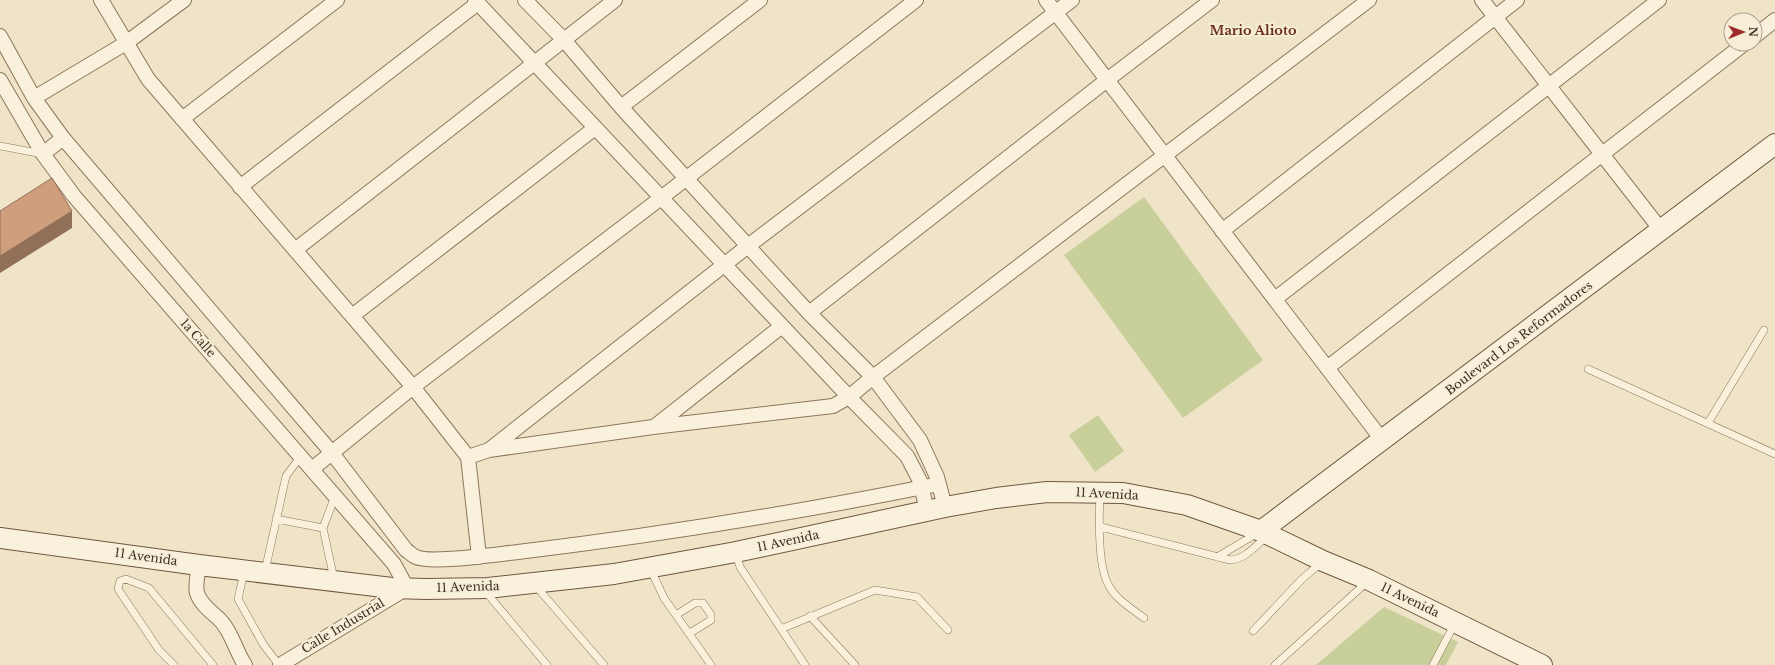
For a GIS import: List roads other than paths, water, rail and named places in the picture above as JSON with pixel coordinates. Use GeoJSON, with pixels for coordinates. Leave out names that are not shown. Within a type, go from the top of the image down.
{"type":"FeatureCollection","features":[{"type":"Feature","properties":{"kind":"main road","name":"Boulevard Los Reformadores"},"geometry":{"type":"LineString","coordinates":[[1265,533],[1383,441],[1775,144]]}},
{"type":"Feature","properties":{"kind":"main road","name":"11 Avenida"},"geometry":{"type":"LineString","coordinates":[[0,538],[392,588],[483,588],[614,574],[650,568],[736,552],[936,509],[996,498],[1047,492],[1100,492],[1153,497],[1187,505],[1225,517],[1265,533],[1323,561],[1369,580],[1542,665]]}},
{"type":"Feature","properties":{"kind":"street"},"geometry":{"type":"LineString","coordinates":[[101,0],[148,79],[413,387],[468,458],[479,557]]}},
{"type":"Feature","properties":{"kind":"street"},"geometry":{"type":"LineString","coordinates":[[34,98],[126,43],[184,0]]}},
{"type":"Feature","properties":{"kind":"street"},"geometry":{"type":"LineString","coordinates":[[182,119],[337,0]]}},
{"type":"Feature","properties":{"kind":"street"},"geometry":{"type":"LineString","coordinates":[[525,0],[564,40],[621,107],[809,313],[873,377],[920,440],[929,458],[939,484],[936,509]]}},
{"type":"Feature","properties":{"kind":"street"},"geometry":{"type":"LineString","coordinates":[[295,250],[615,0]]}},
{"type":"Feature","properties":{"kind":"street"},"geometry":{"type":"LineString","coordinates":[[621,107],[760,0]]}},
{"type":"Feature","properties":{"kind":"street"},"geometry":{"type":"LineString","coordinates":[[312,469],[413,387],[661,198],[916,0]]}},
{"type":"Feature","properties":{"kind":"street"},"geometry":{"type":"LineString","coordinates":[[1046,0],[1383,441]]}},
{"type":"Feature","properties":{"kind":"street"},"geometry":{"type":"LineString","coordinates":[[488,450],[724,264],[1072,0]]}},
{"type":"Feature","properties":{"kind":"street"},"geometry":{"type":"LineString","coordinates":[[809,313],[1107,80],[1212,0]]}},
{"type":"Feature","properties":{"kind":"street"},"geometry":{"type":"LineString","coordinates":[[468,458],[488,450],[653,427],[833,406],[849,397],[873,377],[1369,0]]}},
{"type":"Feature","properties":{"kind":"street"},"geometry":{"type":"LineString","coordinates":[[1482,0],[1661,230]]}},
{"type":"Feature","properties":{"kind":"street"},"geometry":{"type":"LineString","coordinates":[[1222,231],[1517,0]]}},
{"type":"Feature","properties":{"kind":"street"},"geometry":{"type":"LineString","coordinates":[[1275,299],[1659,0]]}},
{"type":"Feature","properties":{"kind":"street"},"geometry":{"type":"LineString","coordinates":[[240,187],[476,1],[849,397],[908,456],[915,468],[922,488],[936,509]]}},
{"type":"Feature","properties":{"kind":"street"},"geometry":{"type":"LineString","coordinates":[[1763,30],[1775,20]]}},
{"type":"Feature","properties":{"kind":"street"},"geometry":{"type":"LineString","coordinates":[[0,36],[34,98],[63,138],[332,453],[406,550],[416,557],[429,559],[479,557],[595,543],[785,514],[939,484]]}},
{"type":"Feature","properties":{"kind":"street"},"geometry":{"type":"LineString","coordinates":[[1327,368],[1734,52]]}},
{"type":"Feature","properties":{"kind":"street","name":"1a Calle"},"geometry":{"type":"LineString","coordinates":[[0,80],[43,154],[74,196],[394,564],[407,588]]}},
{"type":"Feature","properties":{"kind":"street"},"geometry":{"type":"LineString","coordinates":[[352,316],[595,128]]}},
{"type":"Feature","properties":{"kind":"street"},"geometry":{"type":"LineString","coordinates":[[43,154],[63,138]]}},
{"type":"Feature","properties":{"kind":"street"},"geometry":{"type":"LineString","coordinates":[[653,427],[782,326]]}},
{"type":"Feature","properties":{"kind":"street"},"geometry":{"type":"LineString","coordinates":[[199,564],[197,593],[209,612],[210,620],[231,652],[242,660]]}},
{"type":"Feature","properties":{"kind":"street","name":"Calle Industrial"},"geometry":{"type":"LineString","coordinates":[[279,665],[407,588]]}},
{"type":"Feature","properties":{"kind":"lane"},"geometry":{"type":"LineString","coordinates":[[0,146],[43,154]]}},
{"type":"Feature","properties":{"kind":"lane"},"geometry":{"type":"LineString","coordinates":[[1708,423],[1764,330]]}},
{"type":"Feature","properties":{"kind":"lane"},"geometry":{"type":"LineString","coordinates":[[1588,369],[1775,454]]}},
{"type":"Feature","properties":{"kind":"lane"},"geometry":{"type":"LineString","coordinates":[[265,572],[286,476],[301,456]]}},
{"type":"Feature","properties":{"kind":"lane"},"geometry":{"type":"LineString","coordinates":[[1100,492],[1100,527],[1103,569],[1108,584],[1119,599],[1144,618]]}},
{"type":"Feature","properties":{"kind":"lane"},"geometry":{"type":"LineString","coordinates":[[335,496],[323,528],[335,581]]}},
{"type":"Feature","properties":{"kind":"lane"},"geometry":{"type":"LineString","coordinates":[[276,519],[323,528]]}},
{"type":"Feature","properties":{"kind":"lane"},"geometry":{"type":"LineString","coordinates":[[1100,527],[1217,557],[1238,559],[1246,555],[1265,533]]}},
{"type":"Feature","properties":{"kind":"lane"},"geometry":{"type":"LineString","coordinates":[[1217,557],[1265,533]]}},
{"type":"Feature","properties":{"kind":"lane"},"geometry":{"type":"LineString","coordinates":[[736,552],[740,567],[805,665]]}},
{"type":"Feature","properties":{"kind":"lane"},"geometry":{"type":"LineString","coordinates":[[1253,631],[1302,579],[1323,561]]}},
{"type":"Feature","properties":{"kind":"lane"},"geometry":{"type":"LineString","coordinates":[[650,568],[664,598],[711,665]]}},
{"type":"Feature","properties":{"kind":"lane"},"geometry":{"type":"LineString","coordinates":[[245,570],[238,599],[263,644],[279,665]]}},
{"type":"Feature","properties":{"kind":"lane"},"geometry":{"type":"LineString","coordinates":[[174,665],[159,650],[118,589],[120,581],[126,579],[149,588],[211,664]]}},
{"type":"Feature","properties":{"kind":"lane"},"geometry":{"type":"LineString","coordinates":[[1275,665],[1369,580]]}},
{"type":"Feature","properties":{"kind":"lane"},"geometry":{"type":"LineString","coordinates":[[534,583],[604,665]]}},
{"type":"Feature","properties":{"kind":"lane"},"geometry":{"type":"LineString","coordinates":[[483,588],[547,665]]}},
{"type":"Feature","properties":{"kind":"lane"},"geometry":{"type":"LineString","coordinates":[[781,629],[875,590],[917,597],[948,630]]}},
{"type":"Feature","properties":{"kind":"lane"},"geometry":{"type":"LineString","coordinates":[[676,615],[695,603],[703,603],[711,615],[711,620],[690,633]]}},
{"type":"Feature","properties":{"kind":"lane"},"geometry":{"type":"LineString","coordinates":[[810,616],[855,665]]}},
{"type":"Feature","properties":{"kind":"lane"},"geometry":{"type":"LineString","coordinates":[[1433,665],[1455,622]]}},
{"type":"Feature","properties":{"kind":"district","name":"Mario Alioto"},"geometry":{"type":"Point","coordinates":[1253,30]}}]}
